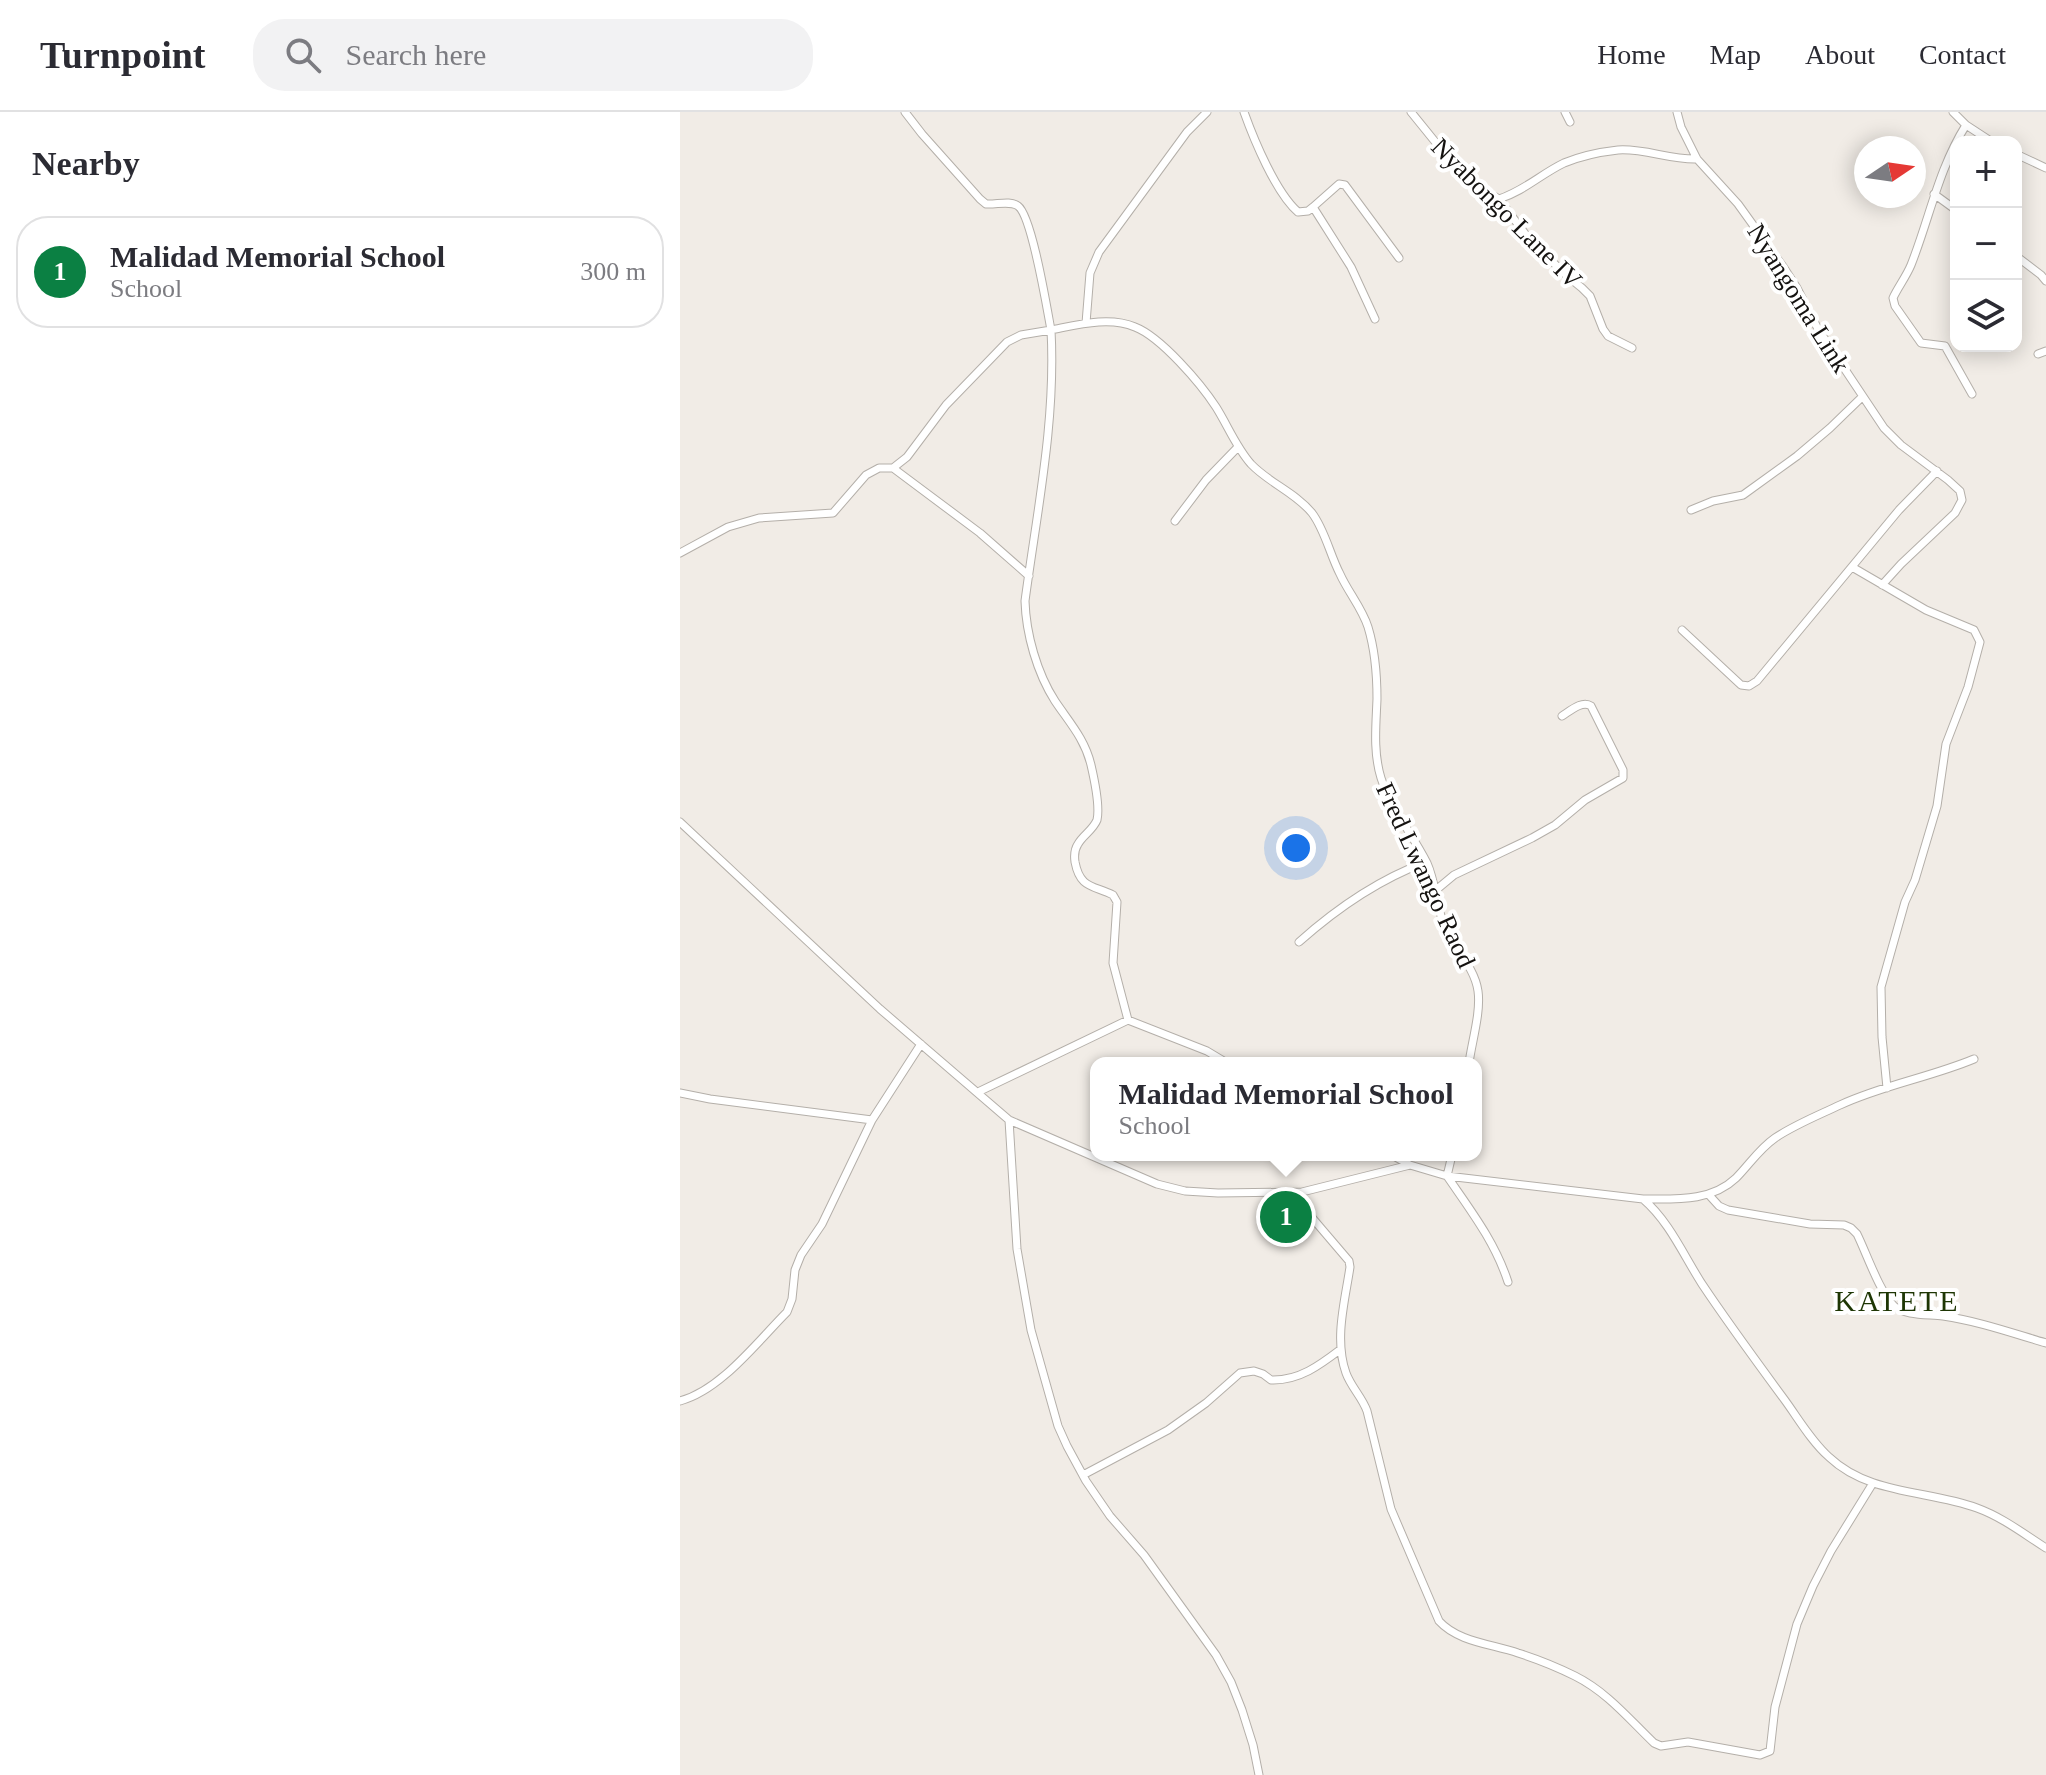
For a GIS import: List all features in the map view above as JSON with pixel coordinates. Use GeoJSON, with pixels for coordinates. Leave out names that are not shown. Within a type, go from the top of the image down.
{"type":"FeatureCollection","features":[{"type":"Feature","properties":{"kind":"street"},"geometry":{"type":"LineString","coordinates":[[905,112],[980,199],[986,204],[1010,203],[1025,214],[1040,273],[1051,330],[1053,364],[1051,408],[1025,601],[1026,614],[1043,678],[1085,744],[1091,763],[1098,813],[1096,822],[1079,841],[1075,859],[1079,878],[1087,886],[1113,895],[1117,902],[1113,963],[1128,1020]]}},
{"type":"Feature","properties":{"kind":"street"},"geometry":{"type":"LineString","coordinates":[[1086,323],[1090,273],[1099,252],[1187,132],[1207,112]]}},
{"type":"Feature","properties":{"kind":"street"},"geometry":{"type":"LineString","coordinates":[[1244,112],[1271,173],[1298,212],[1308,211],[1339,184],[1345,185],[1399,258]]}},
{"type":"Feature","properties":{"kind":"street","name":"Nyabongo Lane IV"},"geometry":{"type":"LineString","coordinates":[[1411,112],[1458,170],[1469,181],[1499,199],[1529,239],[1590,296],[1608,336],[1632,348]]}},
{"type":"Feature","properties":{"kind":"street"},"geometry":{"type":"LineString","coordinates":[[1565,112],[1570,122]]}},
{"type":"Feature","properties":{"kind":"street","name":"Nyangoma Link"},"geometry":{"type":"LineString","coordinates":[[1677,112],[1697,159],[1738,204],[1784,268],[1818,329],[1884,428],[1960,491],[1961,504],[1948,521],[1882,585]]}},
{"type":"Feature","properties":{"kind":"street"},"geometry":{"type":"LineString","coordinates":[[1953,112],[1983,136]]}},
{"type":"Feature","properties":{"kind":"street"},"geometry":{"type":"LineString","coordinates":[[1966,125],[1934,194],[1909,269],[1893,302],[1921,343],[1945,346],[1972,394]]}},
{"type":"Feature","properties":{"kind":"street"},"geometry":{"type":"LineString","coordinates":[[1499,199],[1521,190],[1566,163],[1608,151],[1633,150],[1681,160],[1697,159]]}},
{"type":"Feature","properties":{"kind":"street"},"geometry":{"type":"LineString","coordinates":[[2022,157],[2046,168]]}},
{"type":"Feature","properties":{"kind":"street"},"geometry":{"type":"LineString","coordinates":[[1934,194],[1953,208]]}},
{"type":"Feature","properties":{"kind":"street"},"geometry":{"type":"LineString","coordinates":[[1313,207],[1351,267],[1375,319]]}},
{"type":"Feature","properties":{"kind":"street"},"geometry":{"type":"LineString","coordinates":[[2022,261],[2046,281]]}},
{"type":"Feature","properties":{"kind":"street","name":"Fred Lwango Raod"},"geometry":{"type":"LineString","coordinates":[[893,468],[907,457],[946,405],[1007,342],[1021,335],[1107,322],[1135,327],[1157,341],[1202,388],[1238,447],[1261,474],[1313,513],[1340,575],[1363,615],[1373,647],[1377,701],[1376,751],[1380,774],[1390,801],[1426,862],[1447,932],[1477,987],[1479,1002],[1470,1057]]}},
{"type":"Feature","properties":{"kind":"street"},"geometry":{"type":"LineString","coordinates":[[1691,510],[1713,501],[1743,495],[1797,456],[1862,397]]}},
{"type":"Feature","properties":{"kind":"street"},"geometry":{"type":"LineString","coordinates":[[1175,521],[1206,480],[1238,447]]}},
{"type":"Feature","properties":{"kind":"street"},"geometry":{"type":"LineString","coordinates":[[680,553],[728,527],[759,518],[833,513],[866,475],[879,468],[893,468],[980,533],[1029,576]]}},
{"type":"Feature","properties":{"kind":"street"},"geometry":{"type":"LineString","coordinates":[[1682,630],[1741,685],[1749,686],[1776,660],[1899,510],[1937,471]]}},
{"type":"Feature","properties":{"kind":"street"},"geometry":{"type":"LineString","coordinates":[[1852,567],[1926,610],[1974,630],[1980,642],[1968,687],[1946,744],[1937,806],[1881,987],[1887,1088]]}},
{"type":"Feature","properties":{"kind":"street"},"geometry":{"type":"LineString","coordinates":[[1436,890],[1454,875],[1544,832],[1585,800],[1623,778],[1623,770],[1591,706],[1585,703],[1562,716]]}},
{"type":"Feature","properties":{"kind":"street"},"geometry":{"type":"LineString","coordinates":[[680,822],[880,1009],[1009,1120],[1090,1154]]}},
{"type":"Feature","properties":{"kind":"street"},"geometry":{"type":"LineString","coordinates":[[1299,942],[1324,920],[1382,882],[1426,862]]}},
{"type":"Feature","properties":{"kind":"street"},"geometry":{"type":"LineString","coordinates":[[978,1092],[1128,1020],[1217,1057]]}},
{"type":"Feature","properties":{"kind":"street"},"geometry":{"type":"LineString","coordinates":[[680,1401],[713,1386],[787,1312],[801,1255],[822,1224],[872,1120],[921,1044]]}},
{"type":"Feature","properties":{"kind":"street"},"geometry":{"type":"LineString","coordinates":[[1403,1161],[1447,1176],[1643,1199],[1709,1195],[1721,1191],[1734,1180],[1776,1137],[1845,1103],[1974,1059]]}},
{"type":"Feature","properties":{"kind":"street"},"geometry":{"type":"LineString","coordinates":[[680,1093],[872,1120]]}},
{"type":"Feature","properties":{"kind":"street"},"geometry":{"type":"LineString","coordinates":[[1009,1120],[1017,1249],[1031,1330],[1058,1426],[1083,1475],[1110,1516],[1144,1555],[1216,1655],[1242,1710],[1259,1775]]}},
{"type":"Feature","properties":{"kind":"street"},"geometry":{"type":"LineString","coordinates":[[1106,1161],[1170,1188],[1218,1193],[1302,1192],[1410,1165]]}},
{"type":"Feature","properties":{"kind":"street"},"geometry":{"type":"LineString","coordinates":[[1451,1161],[1447,1176],[1481,1223],[1502,1263],[1508,1282]]}},
{"type":"Feature","properties":{"kind":"street"},"geometry":{"type":"LineString","coordinates":[[1291,1193],[1349,1261],[1341,1324],[1341,1349],[1346,1373],[1363,1399],[1391,1509],[1439,1621],[1455,1634],[1519,1653],[1575,1676],[1604,1694],[1654,1743],[1661,1746],[1688,1742],[1760,1755],[1770,1751],[1775,1707],[1797,1624],[1831,1551],[1873,1483]]}},
{"type":"Feature","properties":{"kind":"street"},"geometry":{"type":"LineString","coordinates":[[1709,1195],[1719,1206],[1728,1210],[1851,1228],[1857,1234],[1887,1296],[1902,1311],[1989,1325],[2046,1343]]}},
{"type":"Feature","properties":{"kind":"street"},"geometry":{"type":"LineString","coordinates":[[1643,1199],[1663,1221],[1703,1285],[1827,1456],[1844,1470],[1873,1483],[1977,1508],[2046,1548]]}},
{"type":"Feature","properties":{"kind":"street"},"geometry":{"type":"LineString","coordinates":[[1083,1475],[1168,1430],[1206,1403],[1240,1373],[1254,1371],[1271,1380],[1294,1378],[1317,1368],[1341,1349]]}},
{"type":"Feature","properties":{"kind":"place","name":"Malidad Memorial School"},"geometry":{"type":"Point","coordinates":[1286,1217]}},
{"type":"Feature","properties":{"kind":"district","name":"KATETE"},"geometry":{"type":"Point","coordinates":[1897,1301]}}]}
